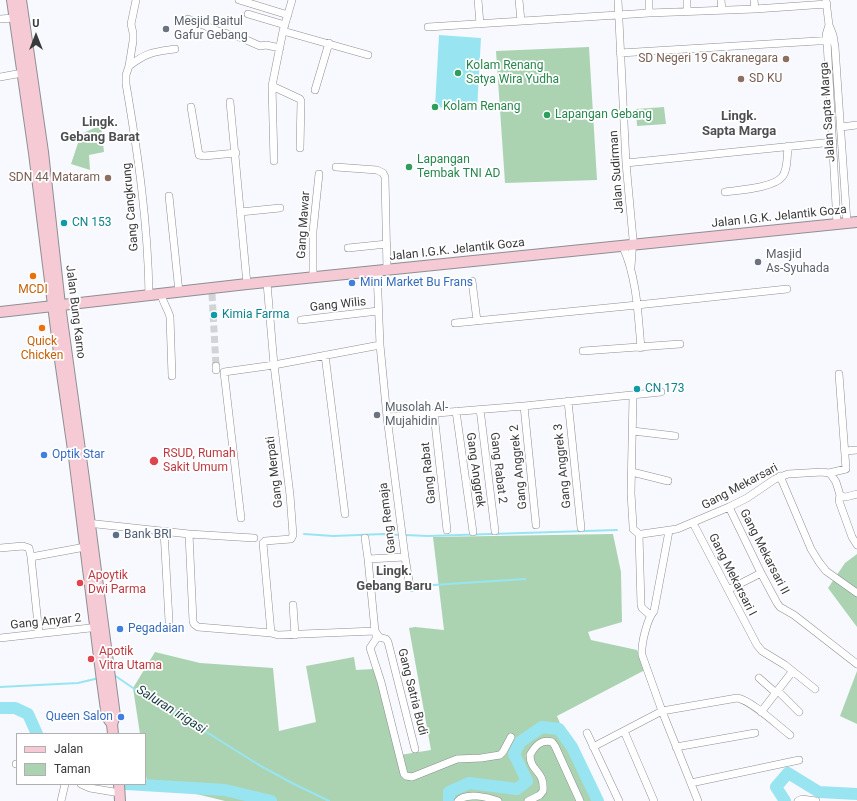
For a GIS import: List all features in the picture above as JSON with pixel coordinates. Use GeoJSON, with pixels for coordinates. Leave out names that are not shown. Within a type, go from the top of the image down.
{"type":"FeatureCollection","features":[{"type":"Feature","properties":{"kind":"main road"},"geometry":{"type":"LineString","coordinates":[[12,0],[22,73],[37,141]]}},
{"type":"Feature","properties":{"kind":"main road","name":"Jalan Bung Karno"},"geometry":{"type":"LineString","coordinates":[[21,0],[57,305],[105,676],[115,716],[113,729]]}},
{"type":"Feature","properties":{"kind":"main road","name":"Jalan I.G.K. Jelantik Goza"},"geometry":{"type":"LineString","coordinates":[[0,312],[179,292],[212,291],[246,284],[847,223]]}},
{"type":"Feature","properties":{"kind":"main road"},"geometry":{"type":"LineString","coordinates":[[86,523],[85,547],[99,627]]}},
{"type":"Feature","properties":{"kind":"street","name":"Gang Cangkrung"},"geometry":{"type":"LineString","coordinates":[[136,0],[131,24],[134,35],[126,75],[126,84],[137,150],[144,212],[149,295]]}},
{"type":"Feature","properties":{"kind":"street"},"geometry":{"type":"LineString","coordinates":[[239,0],[288,15]]}},
{"type":"Feature","properties":{"kind":"street"},"geometry":{"type":"LineString","coordinates":[[274,160],[273,81],[284,28],[292,0]]}},
{"type":"Feature","properties":{"kind":"street"},"geometry":{"type":"LineString","coordinates":[[478,0],[480,24]]}},
{"type":"Feature","properties":{"kind":"street"},"geometry":{"type":"LineString","coordinates":[[519,0],[521,21]]}},
{"type":"Feature","properties":{"kind":"street","name":"Jalan Sudirman"},"geometry":{"type":"LineString","coordinates":[[618,0],[626,163],[628,246],[637,305],[641,348]]}},
{"type":"Feature","properties":{"kind":"street"},"geometry":{"type":"LineString","coordinates":[[649,0],[649,13]]}},
{"type":"Feature","properties":{"kind":"street"},"geometry":{"type":"LineString","coordinates":[[687,0],[687,11]]}},
{"type":"Feature","properties":{"kind":"street"},"geometry":{"type":"LineString","coordinates":[[721,0],[722,10]]}},
{"type":"Feature","properties":{"kind":"street"},"geometry":{"type":"LineString","coordinates":[[754,0],[755,9]]}},
{"type":"Feature","properties":{"kind":"street"},"geometry":{"type":"LineString","coordinates":[[428,27],[649,13],[755,9],[791,3],[827,2]]}},
{"type":"Feature","properties":{"kind":"street","name":"Jalan Sapta Marga"},"geometry":{"type":"LineString","coordinates":[[827,2],[829,25],[834,40],[847,223]]}},
{"type":"Feature","properties":{"kind":"street"},"geometry":{"type":"LineString","coordinates":[[248,14],[284,28],[368,55]]}},
{"type":"Feature","properties":{"kind":"street"},"geometry":{"type":"LineString","coordinates":[[0,19],[14,18]]}},
{"type":"Feature","properties":{"kind":"street"},"geometry":{"type":"LineString","coordinates":[[188,19],[260,46],[266,45],[280,48]]}},
{"type":"Feature","properties":{"kind":"street"},"geometry":{"type":"LineString","coordinates":[[829,25],[826,41],[835,182],[847,223]]}},
{"type":"Feature","properties":{"kind":"street"},"geometry":{"type":"LineString","coordinates":[[620,52],[834,40]]}},
{"type":"Feature","properties":{"kind":"street"},"geometry":{"type":"LineString","coordinates":[[315,90],[329,43]]}},
{"type":"Feature","properties":{"kind":"street"},"geometry":{"type":"LineString","coordinates":[[129,66],[140,57],[152,52],[175,49]]}},
{"type":"Feature","properties":{"kind":"street"},"geometry":{"type":"LineString","coordinates":[[0,77],[22,73]]}},
{"type":"Feature","properties":{"kind":"street"},"geometry":{"type":"LineString","coordinates":[[273,81],[301,101],[300,148]]}},
{"type":"Feature","properties":{"kind":"street"},"geometry":{"type":"LineString","coordinates":[[230,102],[236,153],[246,284]]}},
{"type":"Feature","properties":{"kind":"street"},"geometry":{"type":"LineString","coordinates":[[191,107],[199,155],[204,156],[236,153]]}},
{"type":"Feature","properties":{"kind":"street"},"geometry":{"type":"LineString","coordinates":[[841,127],[857,125]]}},
{"type":"Feature","properties":{"kind":"street"},"geometry":{"type":"LineString","coordinates":[[626,163],[833,142]]}},
{"type":"Feature","properties":{"kind":"street"},"geometry":{"type":"LineString","coordinates":[[725,192],[772,184],[782,178],[785,171],[788,146]]}},
{"type":"Feature","properties":{"kind":"street","name":"Gang Remaja"},"geometry":{"type":"LineString","coordinates":[[336,167],[377,170],[383,173],[386,182],[387,244],[382,271],[378,311],[386,417],[405,557],[368,559],[376,633],[376,639],[370,648],[381,682],[404,774],[412,777],[457,759],[481,758],[500,755],[511,737]]}},
{"type":"Feature","properties":{"kind":"street","name":"Gang Mawar"},"geometry":{"type":"LineString","coordinates":[[313,278],[313,231],[319,174]]}},
{"type":"Feature","properties":{"kind":"street"},"geometry":{"type":"LineString","coordinates":[[835,182],[844,182]]}},
{"type":"Feature","properties":{"kind":"street"},"geometry":{"type":"LineString","coordinates":[[169,196],[179,292]]}},
{"type":"Feature","properties":{"kind":"street"},"geometry":{"type":"LineString","coordinates":[[240,212],[280,208]]}},
{"type":"Feature","properties":{"kind":"street"},"geometry":{"type":"LineString","coordinates":[[348,248],[387,244]]}},
{"type":"Feature","properties":{"kind":"street"},"geometry":{"type":"LineString","coordinates":[[472,281],[477,321]]}},
{"type":"Feature","properties":{"kind":"street","name":"Gang Merpati"},"geometry":{"type":"LineString","coordinates":[[267,283],[274,366],[290,494],[293,535],[291,539],[265,540],[263,543],[270,633]]}},
{"type":"Feature","properties":{"kind":"street"},"geometry":{"type":"LineString","coordinates":[[455,323],[786,289]]}},
{"type":"Feature","properties":{"kind":"street"},"geometry":{"type":"LineString","coordinates":[[161,294],[163,303],[170,316],[172,376]]}},
{"type":"Feature","properties":{"kind":"street","name":"Gang Wilis"},"geometry":{"type":"LineString","coordinates":[[301,320],[378,311]]}},
{"type":"Feature","properties":{"kind":"street"},"geometry":{"type":"LineString","coordinates":[[583,351],[680,344]]}},
{"type":"Feature","properties":{"kind":"street"},"geometry":{"type":"LineString","coordinates":[[240,518],[224,372],[274,366],[380,345]]}},
{"type":"Feature","properties":{"kind":"street"},"geometry":{"type":"LineString","coordinates":[[325,355],[345,514]]}},
{"type":"Feature","properties":{"kind":"street"},"geometry":{"type":"LineString","coordinates":[[839,374],[845,451],[857,450]]}},
{"type":"Feature","properties":{"kind":"street"},"geometry":{"type":"LineString","coordinates":[[386,417],[524,406],[661,392]]}},
{"type":"Feature","properties":{"kind":"street"},"geometry":{"type":"LineString","coordinates":[[633,395],[631,493],[632,524],[633,529],[639,534],[641,605],[642,608],[650,615]]}},
{"type":"Feature","properties":{"kind":"street","name":"Gang Anggrek 3"},"geometry":{"type":"LineString","coordinates":[[568,401],[581,528]]}},
{"type":"Feature","properties":{"kind":"street","name":"Gang Anggrek 2"},"geometry":{"type":"LineString","coordinates":[[524,406],[536,525]]}},
{"type":"Feature","properties":{"kind":"street","name":"Gang Rabat 2"},"geometry":{"type":"LineString","coordinates":[[480,409],[495,531]]}},
{"type":"Feature","properties":{"kind":"street","name":"Gang Anggrek"},"geometry":{"type":"LineString","coordinates":[[456,411],[472,532]]}},
{"type":"Feature","properties":{"kind":"street","name":"Gang Rabat"},"geometry":{"type":"LineString","coordinates":[[434,414],[447,530]]}},
{"type":"Feature","properties":{"kind":"street"},"geometry":{"type":"LineString","coordinates":[[633,431],[675,436]]}},
{"type":"Feature","properties":{"kind":"street","name":"Gang Mekarsari"},"geometry":{"type":"LineString","coordinates":[[639,534],[670,530],[693,523],[746,498],[780,476],[846,469],[845,451]]}},
{"type":"Feature","properties":{"kind":"street"},"geometry":{"type":"LineString","coordinates":[[632,472],[668,481]]}},
{"type":"Feature","properties":{"kind":"street"},"geometry":{"type":"LineString","coordinates":[[825,472],[835,480],[840,496],[839,500],[852,537],[857,545]]}},
{"type":"Feature","properties":{"kind":"street"},"geometry":{"type":"LineString","coordinates":[[780,476],[811,549],[822,567],[857,593]]}},
{"type":"Feature","properties":{"kind":"street"},"geometry":{"type":"LineString","coordinates":[[840,496],[846,497],[857,494]]}},
{"type":"Feature","properties":{"kind":"street","name":"Gang Mekarsari II"},"geometry":{"type":"LineString","coordinates":[[729,507],[774,599],[780,607],[794,615],[857,664]]}},
{"type":"Feature","properties":{"kind":"street"},"geometry":{"type":"LineString","coordinates":[[86,523],[188,534],[254,538]]}},
{"type":"Feature","properties":{"kind":"street","name":"Gang Mekarsari I"},"geometry":{"type":"LineString","coordinates":[[693,523],[752,638],[762,651],[785,665],[815,689]]}},
{"type":"Feature","properties":{"kind":"street"},"geometry":{"type":"LineString","coordinates":[[670,530],[654,611],[650,615],[642,647],[642,655],[662,711],[698,801]]}},
{"type":"Feature","properties":{"kind":"street"},"geometry":{"type":"LineString","coordinates":[[164,531],[169,621]]}},
{"type":"Feature","properties":{"kind":"street"},"geometry":{"type":"LineString","coordinates":[[188,534],[193,621],[197,627],[270,633],[278,635],[376,633]]}},
{"type":"Feature","properties":{"kind":"street"},"geometry":{"type":"LineString","coordinates":[[365,538],[368,559]]}},
{"type":"Feature","properties":{"kind":"street"},"geometry":{"type":"LineString","coordinates":[[0,548],[23,546],[29,548],[39,634]]}},
{"type":"Feature","properties":{"kind":"street"},"geometry":{"type":"LineString","coordinates":[[31,557],[85,547]]}},
{"type":"Feature","properties":{"kind":"street"},"geometry":{"type":"LineString","coordinates":[[405,557],[410,587]]}},
{"type":"Feature","properties":{"kind":"street"},"geometry":{"type":"LineString","coordinates":[[728,590],[761,573]]}},
{"type":"Feature","properties":{"kind":"street"},"geometry":{"type":"LineString","coordinates":[[293,605],[295,635]]}},
{"type":"Feature","properties":{"kind":"street","name":"Gang Anyar 2"},"geometry":{"type":"LineString","coordinates":[[0,638],[99,627]]}},
{"type":"Feature","properties":{"kind":"street","name":"Gang Satria Budi"},"geometry":{"type":"LineString","coordinates":[[376,633],[388,642],[415,749]]}},
{"type":"Feature","properties":{"kind":"street"},"geometry":{"type":"LineString","coordinates":[[761,712],[792,672]]}},
{"type":"Feature","properties":{"kind":"street"},"geometry":{"type":"LineString","coordinates":[[759,678],[799,712]]}},
{"type":"Feature","properties":{"kind":"street"},"geometry":{"type":"LineString","coordinates":[[593,747],[662,711],[737,698],[742,699],[761,712],[790,735]]}},
{"type":"Feature","properties":{"kind":"street"},"geometry":{"type":"LineString","coordinates":[[624,731],[654,801]]}},
{"type":"Feature","properties":{"kind":"street"},"geometry":{"type":"LineString","coordinates":[[587,732],[619,801]]}},
{"type":"Feature","properties":{"kind":"street"},"geometry":{"type":"LineString","coordinates":[[676,747],[755,732]]}},
{"type":"Feature","properties":{"kind":"street"},"geometry":{"type":"LineString","coordinates":[[528,801],[540,795],[543,791],[543,778],[532,765],[530,755],[538,744],[546,740],[552,742],[555,746],[580,801]]}},
{"type":"Feature","properties":{"kind":"street"},"geometry":{"type":"LineString","coordinates":[[691,783],[798,760]]}},
{"type":"Feature","properties":{"kind":"street"},"geometry":{"type":"LineString","coordinates":[[61,801],[65,785]]}},
{"type":"Feature","properties":{"kind":"street"},"geometry":{"type":"LineString","coordinates":[[83,785],[90,788],[120,792]]}},
{"type":"Feature","properties":{"kind":"street"},"geometry":{"type":"LineString","coordinates":[[458,801],[462,797],[471,796],[491,798],[498,801]]}},
{"type":"Feature","properties":{"kind":"street"},"geometry":{"type":"LineString","coordinates":[[798,801],[816,801]]}},
{"type":"Feature","properties":{"kind":"green space","name":"Lapangan Gebang"},"geometry":{"type":"Polygon","coordinates":[[[589,47],[597,180],[505,183],[496,51],[589,47]]]}},
{"type":"Feature","properties":{"kind":"green space"},"geometry":{"type":"Polygon","coordinates":[[[664,107],[666,124],[637,126],[636,109],[664,107]]]}},
{"type":"Feature","properties":{"kind":"green space"},"geometry":{"type":"Polygon","coordinates":[[[101,125],[104,152],[89,155],[90,170],[71,164],[81,134],[101,125]]]}},
{"type":"Feature","properties":{"kind":"green space"},"geometry":{"type":"Polygon","coordinates":[[[613,534],[621,572],[622,622],[588,632],[591,640],[637,650],[645,670],[557,716],[592,801],[225,801],[192,793],[148,788],[146,776],[146,733],[140,733],[133,688],[155,652],[200,663],[273,668],[279,731],[316,722],[306,666],[354,657],[356,670],[373,669],[400,755],[431,750],[409,628],[415,627],[444,630],[433,537],[613,534]]]}},
{"type":"Feature","properties":{"kind":"green space"},"geometry":{"type":"Polygon","coordinates":[[[857,554],[857,627],[828,588],[845,563],[857,554]]]}},
{"type":"Feature","properties":{"kind":"green space"},"geometry":{"type":"Polygon","coordinates":[[[857,671],[857,724],[840,716],[857,671]]]}},
{"type":"Feature","properties":{"kind":"water","name":"Kolam Renang Satya Wira Yudha"},"geometry":{"type":"Polygon","coordinates":[[[439,35],[481,38],[477,110],[435,107],[439,35]]]}},
{"type":"Feature","properties":{"kind":"waterway"},"geometry":{"type":"LineString","coordinates":[[405,535],[428,536],[617,530]]}},
{"type":"Feature","properties":{"kind":"waterway"},"geometry":{"type":"LineString","coordinates":[[304,534],[333,536],[384,534],[400,535]]}},
{"type":"Feature","properties":{"kind":"waterway"},"geometry":{"type":"LineString","coordinates":[[411,591],[433,585],[525,579]]}},
{"type":"Feature","properties":{"kind":"waterway","name":"Saluran irigasi"},"geometry":{"type":"LineString","coordinates":[[113,675],[259,765],[329,801]]}},
{"type":"Feature","properties":{"kind":"waterway","name":"Saluran irigasi"},"geometry":{"type":"LineString","coordinates":[[0,687],[78,683],[99,678]]}},
{"type":"Feature","properties":{"kind":"waterway"},"geometry":{"type":"LineString","coordinates":[[0,708],[15,708],[28,714],[37,733]]}},
{"type":"Feature","properties":{"kind":"waterway"},"geometry":{"type":"LineString","coordinates":[[449,801],[449,792],[469,783],[517,789],[527,781],[514,754],[520,742],[542,727],[559,729],[572,747],[598,801]]}},
{"type":"Feature","properties":{"kind":"waterway"},"geometry":{"type":"LineString","coordinates":[[785,801],[776,787],[788,773],[819,792],[857,794]]}},
{"type":"Feature","properties":{"kind":"waterway"},"geometry":{"type":"LineString","coordinates":[[142,785],[225,790],[271,801]]}},
{"type":"Feature","properties":{"kind":"tunnel"},"geometry":{"type":"LineString","coordinates":[[212,294],[216,366]]}},
{"type":"Feature","properties":{"kind":"place","name":"Mesjid Baitul Gafur Gebang"},"geometry":{"type":"Point","coordinates":[166,29]}},
{"type":"Feature","properties":{"kind":"place","name":"SD Negeri 19 Cakranegara"},"geometry":{"type":"Point","coordinates":[786,59]}},
{"type":"Feature","properties":{"kind":"place","name":"Kolam Renang Satya Wira Yudha"},"geometry":{"type":"Point","coordinates":[458,73]}},
{"type":"Feature","properties":{"kind":"place","name":"SD KU"},"geometry":{"type":"Point","coordinates":[741,79]}},
{"type":"Feature","properties":{"kind":"place","name":"Kolam Renang"},"geometry":{"type":"Point","coordinates":[435,107]}},
{"type":"Feature","properties":{"kind":"place","name":"Lapangan Gebang"},"geometry":{"type":"Point","coordinates":[547,115]}},
{"type":"Feature","properties":{"kind":"place","name":"Lapangan Tembak TNI AD"},"geometry":{"type":"Point","coordinates":[409,167]}},
{"type":"Feature","properties":{"kind":"place","name":"SDN 44 Mataram"},"geometry":{"type":"Point","coordinates":[108,178]}},
{"type":"Feature","properties":{"kind":"place","name":"CN 153"},"geometry":{"type":"Point","coordinates":[64,223]}},
{"type":"Feature","properties":{"kind":"place","name":"Masjid As-Syuhada"},"geometry":{"type":"Point","coordinates":[758,262]}},
{"type":"Feature","properties":{"kind":"place","name":"MCDI"},"geometry":{"type":"Point","coordinates":[33,276]}},
{"type":"Feature","properties":{"kind":"place","name":"Mini Market Bu Frans"},"geometry":{"type":"Point","coordinates":[352,283]}},
{"type":"Feature","properties":{"kind":"place","name":"Kimia Farma"},"geometry":{"type":"Point","coordinates":[214,315]}},
{"type":"Feature","properties":{"kind":"place","name":"Quick Chicken"},"geometry":{"type":"Point","coordinates":[42,328]}},
{"type":"Feature","properties":{"kind":"place","name":"CN 173"},"geometry":{"type":"Point","coordinates":[637,389]}},
{"type":"Feature","properties":{"kind":"place","name":"Musolah Al- Mujahidin"},"geometry":{"type":"Point","coordinates":[377,415]}},
{"type":"Feature","properties":{"kind":"place","name":"Optik Star"},"geometry":{"type":"Point","coordinates":[44,455]}},
{"type":"Feature","properties":{"kind":"place","name":"RSUD, Rumah Sakit Umum"},"geometry":{"type":"Point","coordinates":[154,461]}},
{"type":"Feature","properties":{"kind":"place","name":"Bank BRI"},"geometry":{"type":"Point","coordinates":[116,535]}},
{"type":"Feature","properties":{"kind":"place","name":"Apoytik Dwi Parma"},"geometry":{"type":"Point","coordinates":[80,583]}},
{"type":"Feature","properties":{"kind":"place","name":"Pegadaian"},"geometry":{"type":"Point","coordinates":[120,629]}},
{"type":"Feature","properties":{"kind":"place","name":"Apotik Vitra Utama"},"geometry":{"type":"Point","coordinates":[91,659]}},
{"type":"Feature","properties":{"kind":"place","name":"Queen Salon"},"geometry":{"type":"Point","coordinates":[121,717]}},
{"type":"Feature","properties":{"kind":"district","name":"Lingk. Sapta Marga"},"geometry":{"type":"Point","coordinates":[739,124]}},
{"type":"Feature","properties":{"kind":"district","name":"Lingk. Gebang Barat"},"geometry":{"type":"Point","coordinates":[100,130]}},
{"type":"Feature","properties":{"kind":"district","name":"Lingk. Gebang Baru"},"geometry":{"type":"Point","coordinates":[394,580]}}]}
